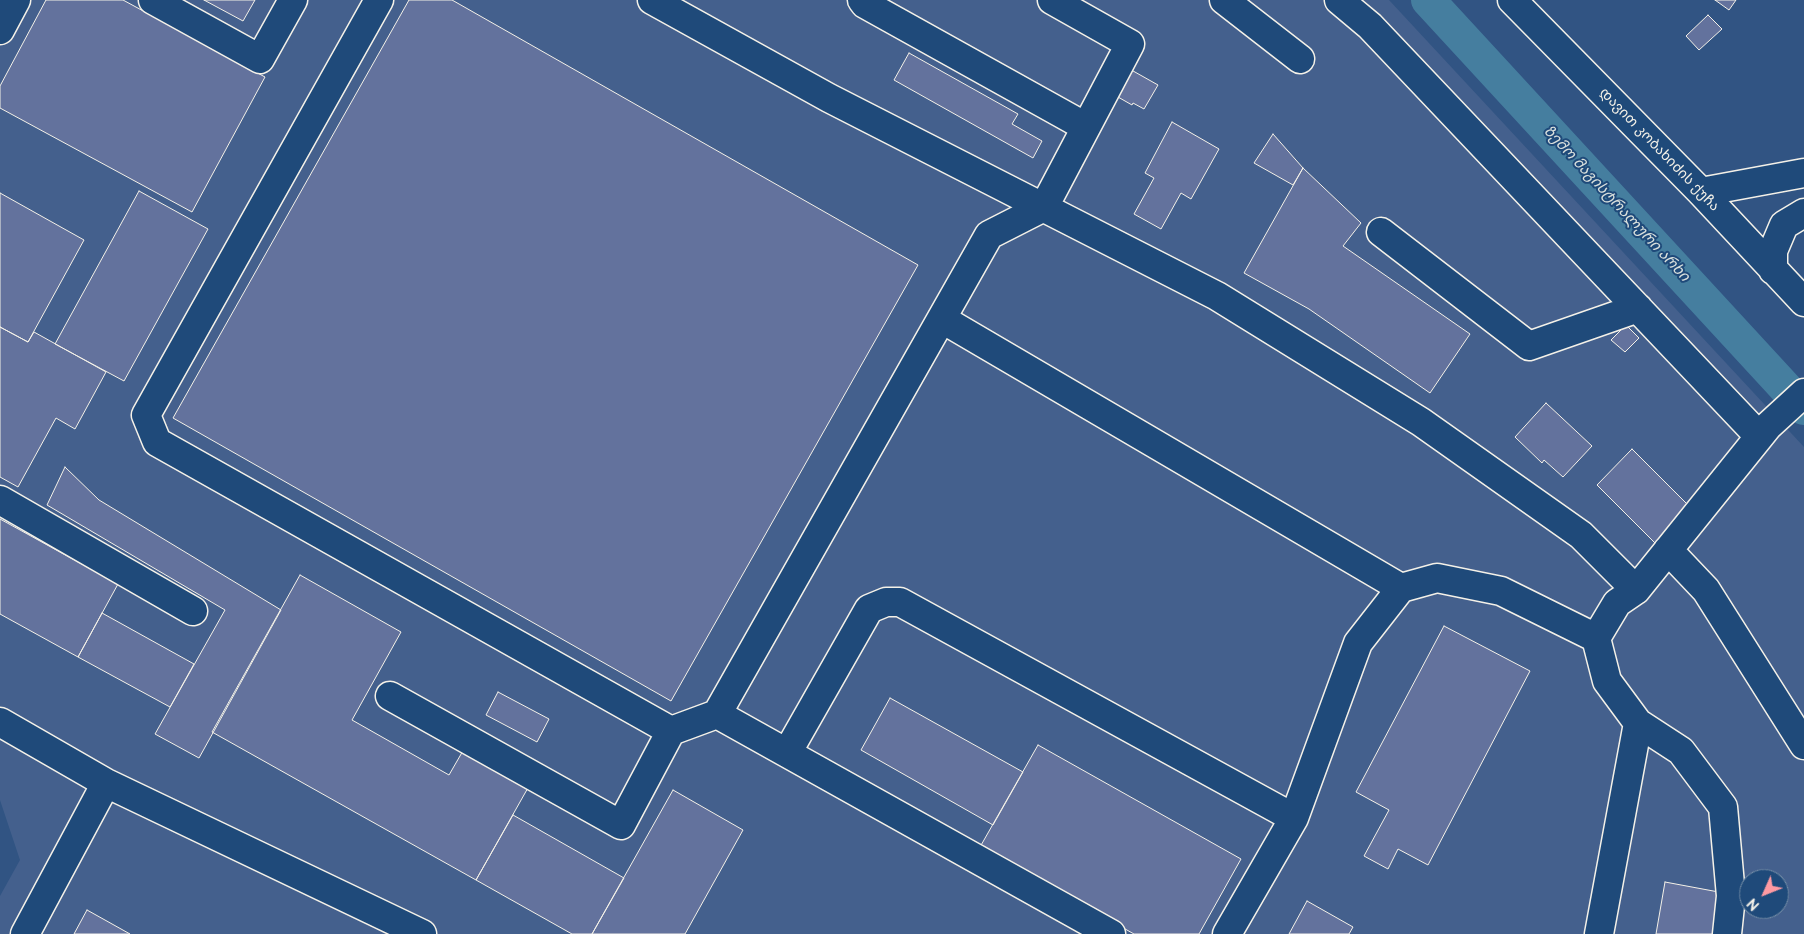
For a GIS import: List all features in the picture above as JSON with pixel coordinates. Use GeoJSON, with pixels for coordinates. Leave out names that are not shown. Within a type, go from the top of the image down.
{"type":"FeatureCollection","features":[{"type":"Feature","properties":{"kind":"street"},"geometry":{"type":"LineString","coordinates":[[0,30],[16,0]]}},
{"type":"Feature","properties":{"kind":"street"},"geometry":{"type":"LineString","coordinates":[[153,0],[260,59],[293,0]]}},
{"type":"Feature","properties":{"kind":"street"},"geometry":{"type":"LineString","coordinates":[[378,0],[146,416],[157,442],[671,731]]}},
{"type":"Feature","properties":{"kind":"street"},"geometry":{"type":"LineString","coordinates":[[652,0],[829,98],[1217,296],[1421,422],[1581,535],[1636,590]]}},
{"type":"Feature","properties":{"kind":"street"},"geometry":{"type":"LineString","coordinates":[[862,0],[865,4],[1086,126]]}},
{"type":"Feature","properties":{"kind":"street"},"geometry":{"type":"LineString","coordinates":[[390,696],[621,825],[671,731],[717,714],[989,235],[1044,207],[1130,44],[1052,0]]}},
{"type":"Feature","properties":{"kind":"street"},"geometry":{"type":"LineString","coordinates":[[1224,0],[1300,59]]}},
{"type":"Feature","properties":{"kind":"street"},"geometry":{"type":"LineString","coordinates":[[1340,0],[1370,26],[1638,308],[1764,431]]}},
{"type":"Feature","properties":{"kind":"street","name":"დავით კობახიძის ქუჩა"},"geometry":{"type":"LineString","coordinates":[[1512,0],[1701,192],[1804,302]]}},
{"type":"Feature","properties":{"kind":"street"},"geometry":{"type":"LineString","coordinates":[[1701,192],[1804,172]]}},
{"type":"Feature","properties":{"kind":"street"},"geometry":{"type":"LineString","coordinates":[[1804,213],[1784,226],[1774,251],[1773,270],[1799,283],[1804,283]]}},
{"type":"Feature","properties":{"kind":"street"},"geometry":{"type":"LineString","coordinates":[[1381,232],[1529,346],[1638,308]]}},
{"type":"Feature","properties":{"kind":"street"},"geometry":{"type":"LineString","coordinates":[[942,319],[1401,588]]}},
{"type":"Feature","properties":{"kind":"street"},"geometry":{"type":"LineString","coordinates":[[1727,934],[1731,896],[1723,807],[1682,751],[1638,723],[1607,681],[1596,638],[1617,603],[1636,590],[1764,431],[1804,393]]}},
{"type":"Feature","properties":{"kind":"street"},"geometry":{"type":"LineString","coordinates":[[0,500],[192,611]]}},
{"type":"Feature","properties":{"kind":"street"},"geometry":{"type":"LineString","coordinates":[[1668,550],[1706,590],[1804,744]]}},
{"type":"Feature","properties":{"kind":"street"},"geometry":{"type":"LineString","coordinates":[[1227,934],[1294,818],[1358,643],[1401,588],[1437,578],[1501,591],[1596,638]]}},
{"type":"Feature","properties":{"kind":"street"},"geometry":{"type":"LineString","coordinates":[[787,753],[869,609],[886,602],[900,602],[1294,818]]}},
{"type":"Feature","properties":{"kind":"street"},"geometry":{"type":"LineString","coordinates":[[717,714],[1111,934]]}},
{"type":"Feature","properties":{"kind":"street"},"geometry":{"type":"LineString","coordinates":[[0,722],[106,783],[422,934]]}},
{"type":"Feature","properties":{"kind":"street"},"geometry":{"type":"LineString","coordinates":[[1599,934],[1638,723]]}},
{"type":"Feature","properties":{"kind":"street"},"geometry":{"type":"LineString","coordinates":[[25,934],[106,783]]}},
{"type":"Feature","properties":{"kind":"shaded area"},"geometry":{"type":"Polygon","coordinates":[[[0,0],[1389,0],[1804,447],[1804,934],[0,934],[0,896],[20,860],[0,800],[0,0]]]}},
{"type":"Feature","properties":{"kind":"building"},"geometry":{"type":"Polygon","coordinates":[[[46,0],[123,0],[265,77],[192,212],[0,108],[0,86],[46,0]]]}},
{"type":"Feature","properties":{"kind":"building"},"geometry":{"type":"Polygon","coordinates":[[[204,0],[255,0],[243,21],[204,0]]]}},
{"type":"Feature","properties":{"kind":"building"},"geometry":{"type":"Polygon","coordinates":[[[409,0],[452,0],[918,265],[671,701],[173,418],[409,0]]]}},
{"type":"Feature","properties":{"kind":"building"},"geometry":{"type":"Polygon","coordinates":[[[1715,0],[1736,0],[1729,10],[1715,0]]]}},
{"type":"Feature","properties":{"kind":"building"},"geometry":{"type":"Polygon","coordinates":[[[1708,15],[1722,29],[1699,50],[1686,36],[1708,15]]]}},
{"type":"Feature","properties":{"kind":"building"},"geometry":{"type":"Polygon","coordinates":[[[909,53],[1018,114],[1012,124],[1042,141],[1033,158],[894,80],[909,53]]]}},
{"type":"Feature","properties":{"kind":"building"},"geometry":{"type":"Polygon","coordinates":[[[1126,67],[1158,85],[1144,109],[1133,103],[1132,105],[1111,93],[1126,67]]]}},
{"type":"Feature","properties":{"kind":"building"},"geometry":{"type":"Polygon","coordinates":[[[1172,122],[1219,149],[1191,199],[1181,193],[1161,229],[1134,214],[1154,178],[1145,173],[1172,122]]]}},
{"type":"Feature","properties":{"kind":"building"},"geometry":{"type":"Polygon","coordinates":[[[1273,134],[1303,168],[1293,185],[1254,163],[1273,134]]]}},
{"type":"Feature","properties":{"kind":"building"},"geometry":{"type":"Polygon","coordinates":[[[1303,168],[1361,223],[1343,246],[1470,334],[1430,393],[1309,309],[1244,273],[1303,168]]]}},
{"type":"Feature","properties":{"kind":"building"},"geometry":{"type":"Polygon","coordinates":[[[139,191],[208,229],[124,381],[55,344],[139,191]]]}},
{"type":"Feature","properties":{"kind":"building"},"geometry":{"type":"Polygon","coordinates":[[[0,193],[84,240],[28,342],[0,327],[0,193]]]}},
{"type":"Feature","properties":{"kind":"building"},"geometry":{"type":"Polygon","coordinates":[[[1626,325],[1639,338],[1625,352],[1611,340],[1626,325]]]}},
{"type":"Feature","properties":{"kind":"building"},"geometry":{"type":"Polygon","coordinates":[[[0,327],[28,342],[34,332],[106,372],[75,429],[56,418],[18,487],[0,477],[0,327]]]}},
{"type":"Feature","properties":{"kind":"building"},"geometry":{"type":"Polygon","coordinates":[[[1546,403],[1592,446],[1563,477],[1544,460],[1542,463],[1515,437],[1546,403]]]}},
{"type":"Feature","properties":{"kind":"building"},"geometry":{"type":"Polygon","coordinates":[[[1632,449],[1691,508],[1656,544],[1597,485],[1632,449]]]}},
{"type":"Feature","properties":{"kind":"building"},"geometry":{"type":"Polygon","coordinates":[[[65,467],[99,500],[281,610],[199,758],[155,734],[225,610],[47,505],[65,467]]]}},
{"type":"Feature","properties":{"kind":"building"},"geometry":{"type":"Polygon","coordinates":[[[0,519],[118,584],[78,657],[0,614],[0,519]]]}},
{"type":"Feature","properties":{"kind":"building"},"geometry":{"type":"Polygon","coordinates":[[[300,575],[401,632],[352,720],[449,775],[464,749],[529,786],[476,880],[212,732],[300,575]]]}},
{"type":"Feature","properties":{"kind":"building"},"geometry":{"type":"Polygon","coordinates":[[[102,613],[194,664],[170,707],[78,657],[102,613]]]}},
{"type":"Feature","properties":{"kind":"building"},"geometry":{"type":"Polygon","coordinates":[[[1444,626],[1530,671],[1428,865],[1398,849],[1388,869],[1364,856],[1389,810],[1356,792],[1444,626]]]}},
{"type":"Feature","properties":{"kind":"building"},"geometry":{"type":"Polygon","coordinates":[[[498,692],[549,719],[537,742],[486,715],[498,692]]]}},
{"type":"Feature","properties":{"kind":"building"},"geometry":{"type":"Polygon","coordinates":[[[890,698],[1023,772],[993,825],[861,750],[890,698]]]}},
{"type":"Feature","properties":{"kind":"building"},"geometry":{"type":"Polygon","coordinates":[[[1038,745],[1241,859],[1199,934],[1134,934],[980,847],[1038,745]]]}},
{"type":"Feature","properties":{"kind":"building"},"geometry":{"type":"Polygon","coordinates":[[[673,790],[743,830],[685,934],[592,934],[673,790]]]}},
{"type":"Feature","properties":{"kind":"building"},"geometry":{"type":"Polygon","coordinates":[[[513,815],[624,878],[592,934],[572,934],[476,880],[513,815]]]}},
{"type":"Feature","properties":{"kind":"building"},"geometry":{"type":"Polygon","coordinates":[[[1665,882],[1724,893],[1717,934],[1656,934],[1665,882]]]}},
{"type":"Feature","properties":{"kind":"building"},"geometry":{"type":"Polygon","coordinates":[[[1307,901],[1353,927],[1349,934],[1289,934],[1307,901]]]}},
{"type":"Feature","properties":{"kind":"building"},"geometry":{"type":"Polygon","coordinates":[[[87,910],[130,934],[74,934],[87,910]]]}},
{"type":"Feature","properties":{"kind":"waterway","name":"ზემო მაგისტრალური არხი"},"geometry":{"type":"LineString","coordinates":[[1428,0],[1804,408]]}}]}
